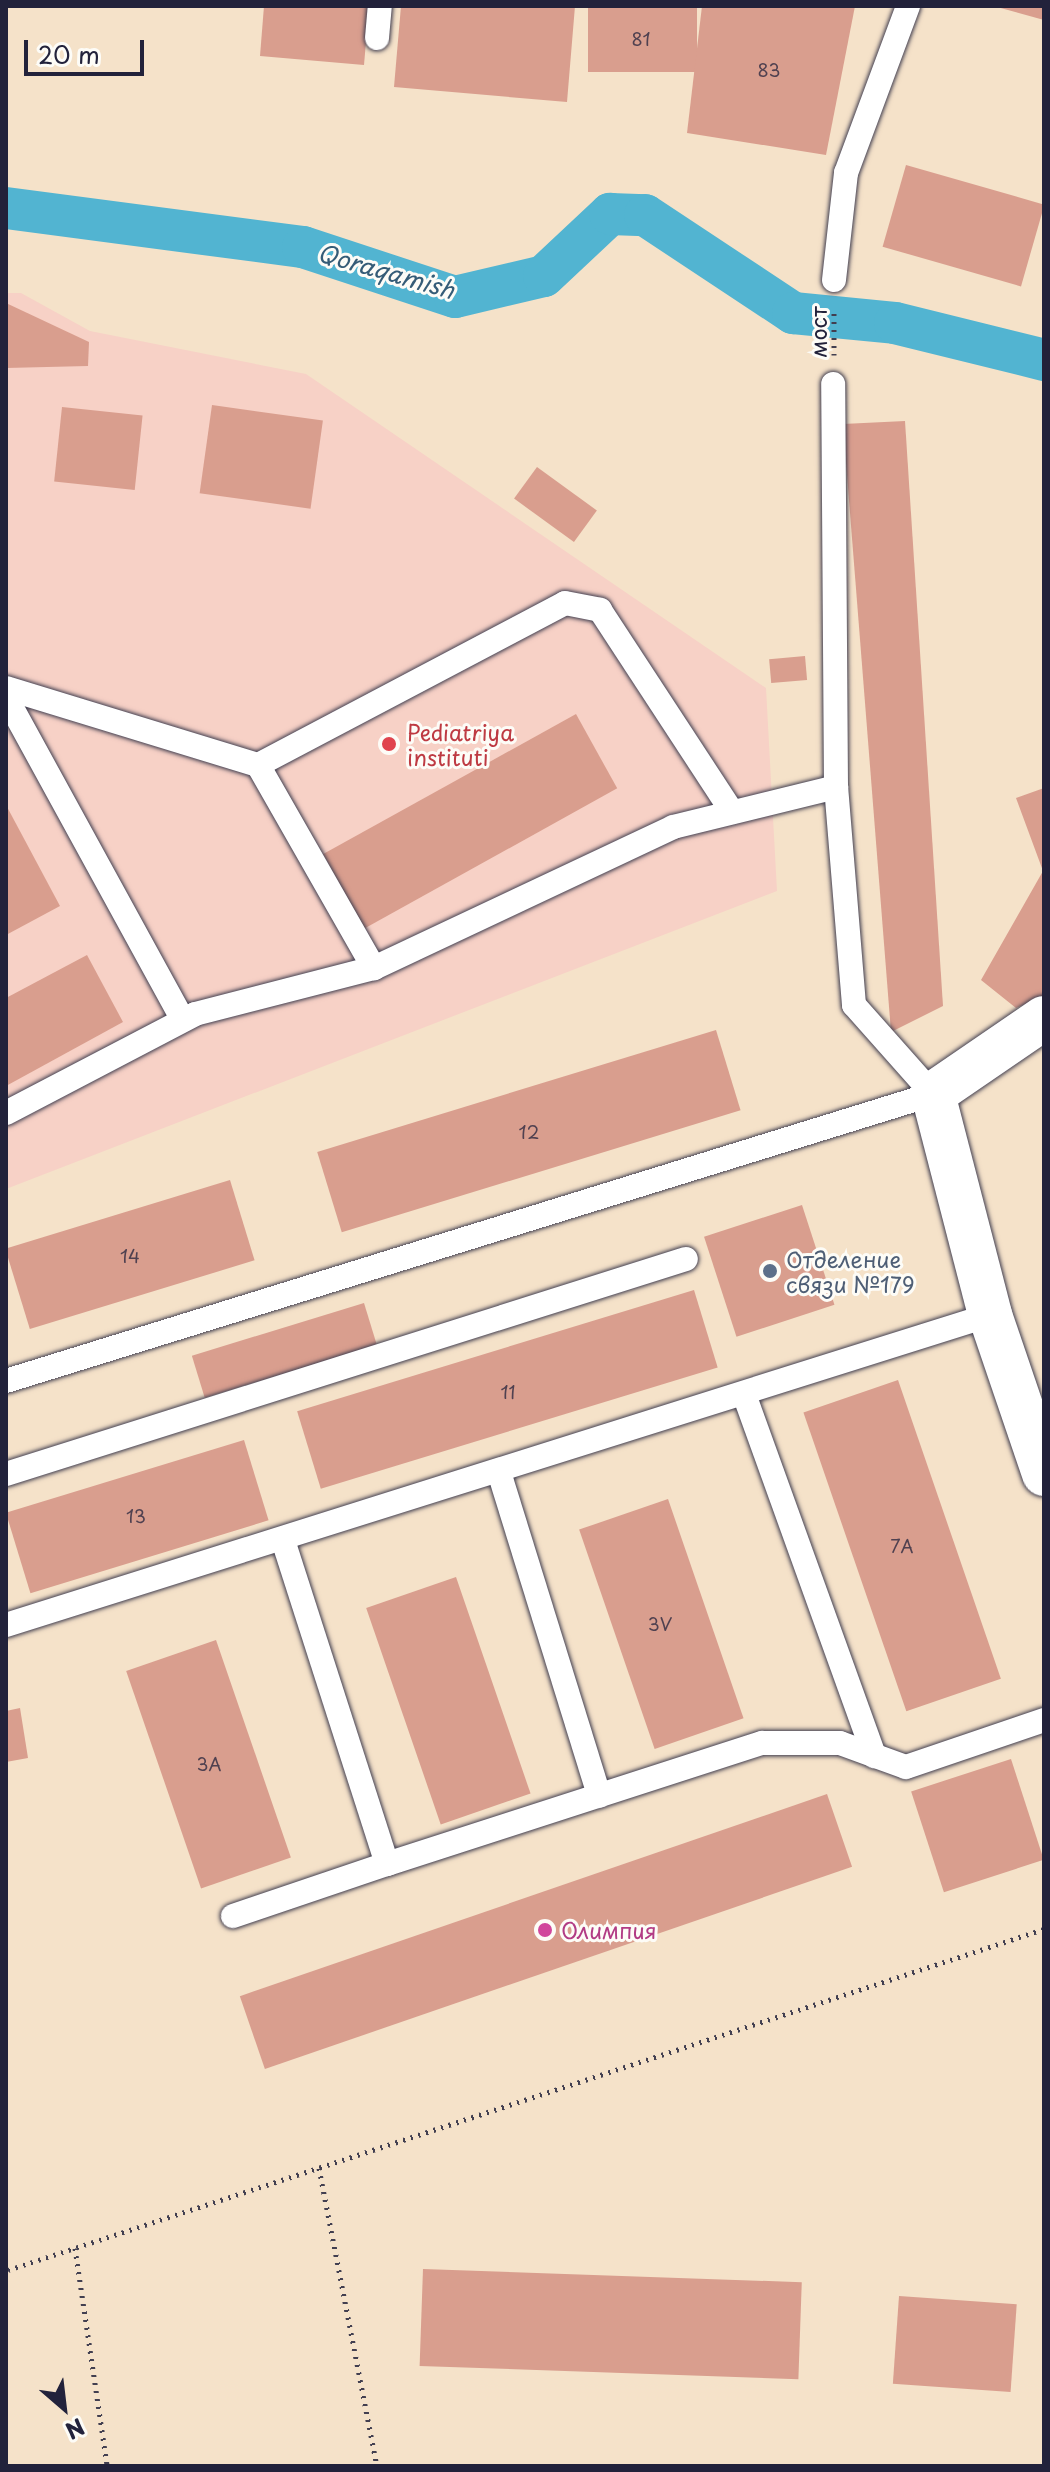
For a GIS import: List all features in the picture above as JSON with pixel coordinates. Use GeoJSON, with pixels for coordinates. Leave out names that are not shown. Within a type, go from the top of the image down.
{"type":"FeatureCollection","features":[{"type":"Feature","properties":{"kind":"street"},"geometry":{"type":"LineString","coordinates":[[1044,1018],[933,1094],[990,1315],[1044,1474]]}},
{"type":"Feature","properties":{"kind":"lane"},"geometry":{"type":"LineString","coordinates":[[377,38],[380,6]]}},
{"type":"Feature","properties":{"kind":"lane"},"geometry":{"type":"LineString","coordinates":[[834,280],[846,173],[908,6]]}},
{"type":"Feature","properties":{"kind":"lane"},"geometry":{"type":"LineString","coordinates":[[6,1381],[933,1094],[854,1005],[836,787],[833,384]]}},
{"type":"Feature","properties":{"kind":"lane"},"geometry":{"type":"LineString","coordinates":[[258,765],[565,603],[600,610],[732,812]]}},
{"type":"Feature","properties":{"kind":"lane"},"geometry":{"type":"LineString","coordinates":[[6,688],[258,765],[374,968]]}},
{"type":"Feature","properties":{"kind":"lane"},"geometry":{"type":"LineString","coordinates":[[6,697],[183,1020]]}},
{"type":"Feature","properties":{"kind":"lane"},"geometry":{"type":"LineString","coordinates":[[6,1113],[183,1020],[374,968],[673,827],[836,787]]}},
{"type":"Feature","properties":{"kind":"lane"},"geometry":{"type":"LineString","coordinates":[[6,1474],[686,1259]]}},
{"type":"Feature","properties":{"kind":"lane"},"geometry":{"type":"LineString","coordinates":[[6,1625],[990,1315]]}},
{"type":"Feature","properties":{"kind":"lane"},"geometry":{"type":"LineString","coordinates":[[744,1394],[874,1756]]}},
{"type":"Feature","properties":{"kind":"lane"},"geometry":{"type":"LineString","coordinates":[[499,1472],[599,1796]]}},
{"type":"Feature","properties":{"kind":"lane"},"geometry":{"type":"LineString","coordinates":[[283,1540],[387,1864]]}},
{"type":"Feature","properties":{"kind":"lane"},"geometry":{"type":"LineString","coordinates":[[233,1916],[762,1743],[840,1743],[906,1767],[1044,1720]]}},
{"type":"Feature","properties":{"kind":"path","name":"мост"},"geometry":{"type":"LineString","coordinates":[[833,384],[834,280]]}},
{"type":"Feature","properties":{"kind":"path"},"geometry":{"type":"LineString","coordinates":[[8,2270],[1044,1929]]}},
{"type":"Feature","properties":{"kind":"path"},"geometry":{"type":"LineString","coordinates":[[319,2168],[377,2466]]}},
{"type":"Feature","properties":{"kind":"path"},"geometry":{"type":"LineString","coordinates":[[75,2248],[107,2466]]}},
{"type":"Feature","properties":{"kind":"shaded area","name":"Pediatriya instituti"},"geometry":{"type":"Polygon","coordinates":[[[6,293],[21,293],[90,331],[306,374],[766,688],[777,891],[6,1189],[6,293]]]}},
{"type":"Feature","properties":{"kind":"building"},"geometry":{"type":"Polygon","coordinates":[[[264,6],[369,6],[364,65],[260,56],[264,6]]]}},
{"type":"Feature","properties":{"kind":"building"},"geometry":{"type":"Polygon","coordinates":[[[401,6],[575,6],[567,102],[394,87],[401,6]]]}},
{"type":"Feature","properties":{"kind":"building"},"geometry":{"type":"Polygon","coordinates":[[[588,6],[697,6],[697,72],[588,72],[588,6]]]}},
{"type":"Feature","properties":{"kind":"building"},"geometry":{"type":"Polygon","coordinates":[[[702,6],[855,6],[826,155],[687,133],[702,6]]]}},
{"type":"Feature","properties":{"kind":"building"},"geometry":{"type":"Polygon","coordinates":[[[1044,6],[1044,20],[997,7],[1044,6]]]}},
{"type":"Feature","properties":{"kind":"building"},"geometry":{"type":"Polygon","coordinates":[[[906,165],[1044,205],[1021,286],[883,247],[906,165]]]}},
{"type":"Feature","properties":{"kind":"building"},"geometry":{"type":"Polygon","coordinates":[[[6,303],[89,342],[88,366],[6,368],[6,303]]]}},
{"type":"Feature","properties":{"kind":"building"},"geometry":{"type":"Polygon","coordinates":[[[212,405],[323,421],[311,509],[200,493],[212,405]]]}},
{"type":"Feature","properties":{"kind":"building"},"geometry":{"type":"Polygon","coordinates":[[[62,407],[143,415],[135,490],[54,482],[62,407]]]}},
{"type":"Feature","properties":{"kind":"building"},"geometry":{"type":"Polygon","coordinates":[[[905,421],[943,1006],[891,1032],[843,424],[905,421]]]}},
{"type":"Feature","properties":{"kind":"building"},"geometry":{"type":"Polygon","coordinates":[[[537,467],[597,510],[574,542],[514,499],[537,467]]]}},
{"type":"Feature","properties":{"kind":"building"},"geometry":{"type":"Polygon","coordinates":[[[805,656],[807,680],[771,683],[769,659],[805,656]]]}},
{"type":"Feature","properties":{"kind":"building"},"geometry":{"type":"Polygon","coordinates":[[[576,714],[617,788],[364,928],[323,854],[576,714]]]}},
{"type":"Feature","properties":{"kind":"building"},"geometry":{"type":"Polygon","coordinates":[[[1044,788],[1044,996],[1016,1008],[981,980],[1043,871],[1016,798],[1044,788]]]}},
{"type":"Feature","properties":{"kind":"building"},"geometry":{"type":"Polygon","coordinates":[[[6,805],[60,906],[6,935],[6,805]]]}},
{"type":"Feature","properties":{"kind":"building"},"geometry":{"type":"Polygon","coordinates":[[[87,955],[123,1022],[6,1086],[6,998],[87,955]]]}},
{"type":"Feature","properties":{"kind":"building"},"geometry":{"type":"Polygon","coordinates":[[[716,1030],[741,1110],[342,1232],[317,1152],[716,1030]]]}},
{"type":"Feature","properties":{"kind":"building"},"geometry":{"type":"Polygon","coordinates":[[[230,1180],[255,1260],[30,1329],[6,1248],[230,1180]]]}},
{"type":"Feature","properties":{"kind":"building"},"geometry":{"type":"Polygon","coordinates":[[[802,1205],[834,1305],[736,1337],[704,1237],[802,1205]]]}},
{"type":"Feature","properties":{"kind":"building"},"geometry":{"type":"Polygon","coordinates":[[[694,1290],[718,1367],[321,1489],[297,1411],[694,1290]]]}},
{"type":"Feature","properties":{"kind":"building"},"geometry":{"type":"Polygon","coordinates":[[[364,1303],[377,1345],[205,1398],[192,1356],[364,1303]]]}},
{"type":"Feature","properties":{"kind":"building"},"geometry":{"type":"Polygon","coordinates":[[[898,1380],[1001,1679],[906,1711],[803,1413],[898,1380]]]}},
{"type":"Feature","properties":{"kind":"building"},"geometry":{"type":"Polygon","coordinates":[[[244,1440],[269,1520],[30,1593],[6,1513],[244,1440]]]}},
{"type":"Feature","properties":{"kind":"building"},"geometry":{"type":"Polygon","coordinates":[[[668,1499],[744,1718],[655,1749],[579,1530],[668,1499]]]}},
{"type":"Feature","properties":{"kind":"building"},"geometry":{"type":"Polygon","coordinates":[[[456,1577],[531,1794],[441,1824],[366,1608],[456,1577]]]}},
{"type":"Feature","properties":{"kind":"building"},"geometry":{"type":"Polygon","coordinates":[[[216,1640],[291,1857],[201,1888],[126,1671],[216,1640]]]}},
{"type":"Feature","properties":{"kind":"building"},"geometry":{"type":"Polygon","coordinates":[[[20,1708],[28,1758],[6,1762],[6,1711],[20,1708]]]}},
{"type":"Feature","properties":{"kind":"building"},"geometry":{"type":"Polygon","coordinates":[[[1011,1759],[1044,1860],[944,1892],[911,1791],[1011,1759]]]}},
{"type":"Feature","properties":{"kind":"building","name":"Олимпия"},"geometry":{"type":"Polygon","coordinates":[[[827,1794],[852,1867],[265,2069],[240,1996],[827,1794]]]}},
{"type":"Feature","properties":{"kind":"building"},"geometry":{"type":"Polygon","coordinates":[[[423,2269],[802,2282],[798,2379],[420,2366],[423,2269]]]}},
{"type":"Feature","properties":{"kind":"building"},"geometry":{"type":"Polygon","coordinates":[[[899,2296],[1017,2304],[1011,2392],[893,2384],[899,2296]]]}},
{"type":"Feature","properties":{"kind":"waterway","name":"Qoraqamish"},"geometry":{"type":"LineString","coordinates":[[6,208],[303,247],[455,297],[544,276],[610,214],[645,215],[793,313],[895,323],[1044,360]]}},
{"type":"Feature","properties":{"kind":"place","name":"Pediatriya instituti"},"geometry":{"type":"Point","coordinates":[389,744]}},
{"type":"Feature","properties":{"kind":"place","name":"Отделение связи №179"},"geometry":{"type":"Point","coordinates":[770,1271]}},
{"type":"Feature","properties":{"kind":"place","name":"Олимпия"},"geometry":{"type":"Point","coordinates":[545,1930]}}]}
